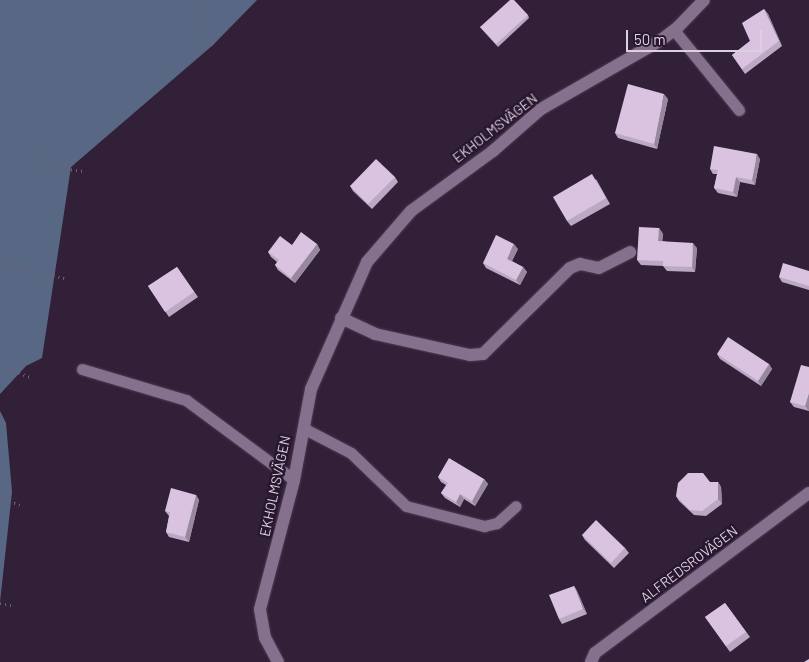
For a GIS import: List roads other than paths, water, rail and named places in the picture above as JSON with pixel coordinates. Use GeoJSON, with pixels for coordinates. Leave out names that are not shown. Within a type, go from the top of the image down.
{"type":"FeatureCollection","features":[{"type":"Feature","properties":{"kind":"street","name":"EKHOLMSVÄGEN"},"geometry":{"type":"LineString","coordinates":[[278,662],[265,638],[260,609],[294,480],[302,428],[311,389],[367,262],[411,211],[493,151],[541,109],[674,30],[704,0]]}},
{"type":"Feature","properties":{"kind":"street"},"geometry":{"type":"LineString","coordinates":[[341,318],[375,334],[470,356],[484,354],[570,268],[580,264],[599,268],[630,252]]}},
{"type":"Feature","properties":{"kind":"street","name":"ALFREDSROVÄGEN"},"geometry":{"type":"LineString","coordinates":[[590,662],[603,647],[809,493]]}},
{"type":"Feature","properties":{"kind":"lane"},"geometry":{"type":"LineString","coordinates":[[674,30],[739,110]]}},
{"type":"Feature","properties":{"kind":"lane"},"geometry":{"type":"LineString","coordinates":[[82,369],[186,400],[294,480]]}},
{"type":"Feature","properties":{"kind":"lane"},"geometry":{"type":"LineString","coordinates":[[302,428],[351,453],[406,506],[484,526],[497,523],[516,506]]}},
{"type":"Feature","properties":{"kind":"water"},"geometry":{"type":"Polygon","coordinates":[[[0,0],[257,0],[213,45],[71,167],[42,358],[26,366],[0,394],[0,0]]]}},
{"type":"Feature","properties":{"kind":"water"},"geometry":{"type":"Polygon","coordinates":[[[0,411],[6,423],[12,492],[0,602],[0,411]]]}}]}
